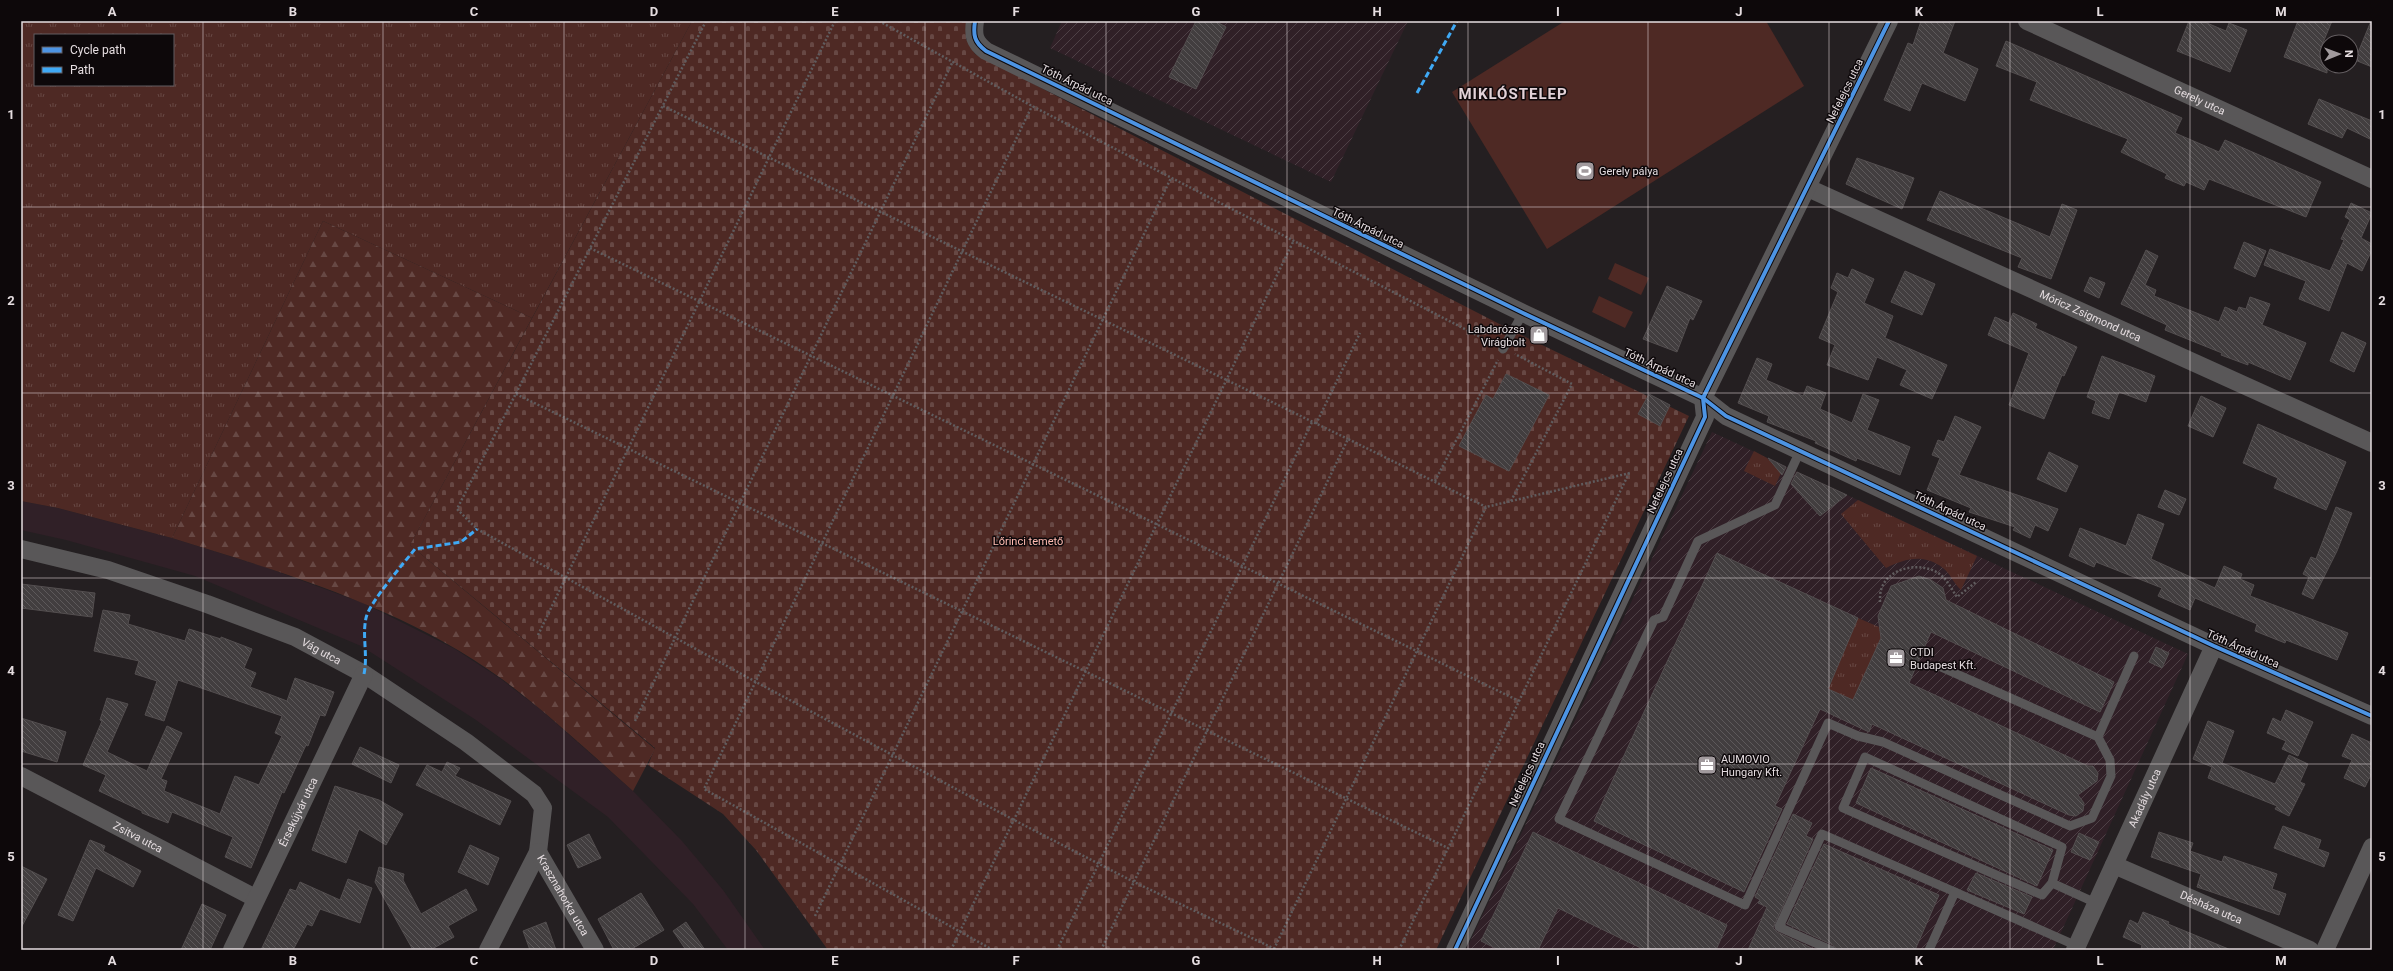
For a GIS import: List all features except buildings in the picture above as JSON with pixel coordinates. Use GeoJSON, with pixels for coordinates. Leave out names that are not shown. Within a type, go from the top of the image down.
{"type":"FeatureCollection","features":[{"type":"Feature","properties":{"kind":"street","name":"Tóth Árpád utca"},"geometry":{"type":"LineString","coordinates":[[975,21],[973,35],[978,45],[986,51],[1523,313],[1703,398],[1726,416],[2214,646],[2372,716]]}},
{"type":"Feature","properties":{"kind":"street","name":"Nefelejcs utca"},"geometry":{"type":"LineString","coordinates":[[1454,950],[1705,417],[1703,398],[1890,21]]}},
{"type":"Feature","properties":{"kind":"street","name":"Gerely utca"},"geometry":{"type":"LineString","coordinates":[[2027,21],[2372,179]]}},
{"type":"Feature","properties":{"kind":"street","name":"Móricz Zsigmond utca"},"geometry":{"type":"LineString","coordinates":[[1808,188],[2372,443]]}},
{"type":"Feature","properties":{"kind":"street","name":"Vág utca"},"geometry":{"type":"LineString","coordinates":[[21,548],[108,570],[207,604],[295,637],[364,674],[466,742],[534,794],[543,808],[538,852]]}},
{"type":"Feature","properties":{"kind":"street","name":"Akadály utca"},"geometry":{"type":"LineString","coordinates":[[2076,948],[2214,646]]}},
{"type":"Feature","properties":{"kind":"street","name":"Érsekújvár utca"},"geometry":{"type":"LineString","coordinates":[[232,950],[255,898],[364,674]]}},
{"type":"Feature","properties":{"kind":"street","name":"Zsitva utca"},"geometry":{"type":"LineString","coordinates":[[21,776],[255,898]]}},
{"type":"Feature","properties":{"kind":"street"},"geometry":{"type":"LineString","coordinates":[[2325,950],[2372,847]]}},
{"type":"Feature","properties":{"kind":"street","name":"Krasznahorka utca"},"geometry":{"type":"LineString","coordinates":[[488,950],[538,852]]}},
{"type":"Feature","properties":{"kind":"street","name":"Krasznahorka utca"},"geometry":{"type":"LineString","coordinates":[[538,852],[595,950]]}},
{"type":"Feature","properties":{"kind":"street","name":"Désháza utca"},"geometry":{"type":"LineString","coordinates":[[2114,865],[2310,950]]}},
{"type":"Feature","properties":{"kind":"lane"},"geometry":{"type":"LineString","coordinates":[[1503,348],[1523,313]]}},
{"type":"Feature","properties":{"kind":"lane"},"geometry":{"type":"LineString","coordinates":[[1800,451],[1775,505],[1698,541],[1663,617],[1654,620],[1559,819],[1745,905],[1828,723],[1858,736],[1883,742],[2070,826],[2092,818],[2111,776],[2110,760],[2098,737],[1941,667]]}},
{"type":"Feature","properties":{"kind":"lane"},"geometry":{"type":"LineString","coordinates":[[2098,737],[2134,656]]}},
{"type":"Feature","properties":{"kind":"lane"},"geometry":{"type":"LineString","coordinates":[[1865,757],[2062,847],[2052,883],[2042,895],[1844,808],[1865,757]]}},
{"type":"Feature","properties":{"kind":"lane"},"geometry":{"type":"LineString","coordinates":[[1831,950],[1779,927],[1822,834],[1955,892],[2076,948]]}},
{"type":"Feature","properties":{"kind":"lane"},"geometry":{"type":"LineString","coordinates":[[2052,883],[2096,903]]}},
{"type":"Feature","properties":{"kind":"lane"},"geometry":{"type":"LineString","coordinates":[[1929,950],[1955,892]]}},
{"type":"Feature","properties":{"kind":"path"},"geometry":{"type":"LineString","coordinates":[[706,21],[458,509],[477,529],[892,756],[1098,864],[1275,950],[1346,798],[1486,507]]}},
{"type":"Feature","properties":{"kind":"path"},"geometry":{"type":"LineString","coordinates":[[538,635],[835,21]]}},
{"type":"Feature","properties":{"kind":"path"},"geometry":{"type":"LineString","coordinates":[[879,21],[1032,106],[1293,242],[1572,384],[1511,501]]}},
{"type":"Feature","properties":{"kind":"path"},"geometry":{"type":"LineString","coordinates":[[635,721],[953,61]]}},
{"type":"Feature","properties":{"kind":"path"},"geometry":{"type":"LineString","coordinates":[[663,106],[1486,507],[1630,473],[1399,950]]}},
{"type":"Feature","properties":{"kind":"path"},"geometry":{"type":"LineString","coordinates":[[993,950],[704,789],[1032,106]]}},
{"type":"Feature","properties":{"kind":"path"},"geometry":{"type":"LineString","coordinates":[[815,916],[1171,178]]}},
{"type":"Feature","properties":{"kind":"path"},"geometry":{"type":"LineString","coordinates":[[951,950],[1293,242]]}},
{"type":"Feature","properties":{"kind":"path"},"geometry":{"type":"LineString","coordinates":[[590,248],[1519,701]]}},
{"type":"Feature","properties":{"kind":"path"},"geometry":{"type":"LineString","coordinates":[[1316,424],[1360,332]]}},
{"type":"Feature","properties":{"kind":"path"},"geometry":{"type":"LineString","coordinates":[[1435,481],[1503,348]]}},
{"type":"Feature","properties":{"kind":"path"},"geometry":{"type":"LineString","coordinates":[[516,394],[1448,848]]}},
{"type":"Feature","properties":{"kind":"path"},"geometry":{"type":"LineString","coordinates":[[1057,950],[1312,422]]}},
{"type":"Feature","properties":{"kind":"path"},"geometry":{"type":"LineString","coordinates":[[1101,950],[1348,439]]}},
{"type":"Feature","properties":{"kind":"path"},"geometry":{"type":"LineString","coordinates":[[1880,602],[1881,589],[1889,578],[1907,568],[1920,567],[1940,574],[1958,597],[1976,582]]}},
{"type":"Feature","properties":{"kind":"shaded area"},"geometry":{"type":"Polygon","coordinates":[[[1062,21],[1408,21],[1331,182],[1050,48],[1062,21]]]}},
{"type":"Feature","properties":{"kind":"shaded area"},"geometry":{"type":"Polygon","coordinates":[[[1712,432],[2188,654],[2053,950],[1466,950],[1712,432]]]}},
{"type":"Feature","properties":{"kind":"shaded area"},"geometry":{"type":"Polygon","coordinates":[[[21,501],[58,508],[172,538],[265,567],[363,603],[455,649],[501,679],[540,709],[633,791],[682,841],[723,890],[765,950],[728,950],[693,904],[608,817],[476,720],[361,646],[195,576],[66,540],[21,530],[21,501]]]}},
{"type":"Feature","properties":{"kind":"green space"},"geometry":{"type":"Polygon","coordinates":[[[21,21],[692,21],[532,318],[323,221],[172,538],[58,508],[21,501],[21,21]]]}},
{"type":"Feature","properties":{"kind":"green space","name":"Lőrinci temető"},"geometry":{"type":"Polygon","coordinates":[[[692,21],[967,21],[966,39],[975,54],[1513,331],[1689,416],[1436,950],[828,950],[756,850],[723,814],[648,765],[655,748],[410,545],[692,21]]]}},
{"type":"Feature","properties":{"kind":"green space","name":"Gerely pálya"},"geometry":{"type":"Polygon","coordinates":[[[1565,21],[1766,21],[1804,86],[1547,249],[1452,92],[1565,21]]]}},
{"type":"Feature","properties":{"kind":"green space"},"geometry":{"type":"Polygon","coordinates":[[[323,221],[532,318],[410,545],[655,749],[633,791],[569,734],[502,679],[465,654],[425,632],[385,612],[300,579],[172,538],[323,221]]]}},
{"type":"Feature","properties":{"kind":"green space"},"geometry":{"type":"Polygon","coordinates":[[[1615,263],[1649,278],[1641,295],[1608,279],[1615,263]]]}},
{"type":"Feature","properties":{"kind":"green space"},"geometry":{"type":"Polygon","coordinates":[[[1599,296],[1633,312],[1625,328],[1592,312],[1599,296]]]}},
{"type":"Feature","properties":{"kind":"green space"},"geometry":{"type":"Polygon","coordinates":[[[1754,451],[1767,458],[1781,473],[1775,486],[1744,471],[1754,451]]]}},
{"type":"Feature","properties":{"kind":"green space"},"geometry":{"type":"Polygon","coordinates":[[[1858,500],[1977,556],[1961,590],[1943,568],[1928,560],[1907,560],[1886,568],[1841,514],[1858,500]]]}},
{"type":"Feature","properties":{"kind":"green space"},"geometry":{"type":"Polygon","coordinates":[[[1858,618],[1879,627],[1881,638],[1853,700],[1828,689],[1858,618]]]}},
{"type":"Feature","properties":{"kind":"marked path"},"geometry":{"type":"LineString","coordinates":[[1417,93],[1457,21]]}},
{"type":"Feature","properties":{"kind":"marked path"},"geometry":{"type":"LineString","coordinates":[[364,674],[366,618],[373,603],[388,583],[415,549],[461,542],[477,529]]}},
{"type":"Feature","properties":{"kind":"cycle path"},"geometry":{"type":"LineString","coordinates":[[975,21],[975,38],[986,51],[1523,313],[1703,398],[1726,416],[2214,646],[2372,716]]}},
{"type":"Feature","properties":{"kind":"cycle path"},"geometry":{"type":"LineString","coordinates":[[1455,950],[1705,417],[1703,398],[1889,21]]}},
{"type":"Feature","properties":{"kind":"place","name":"Gerely pálya"},"geometry":{"type":"Point","coordinates":[1585,171]}},
{"type":"Feature","properties":{"kind":"place","name":"Labdarózsa Virágbolt"},"geometry":{"type":"Point","coordinates":[1539,335]}},
{"type":"Feature","properties":{"kind":"place","name":"CTDI Budapest Kft."},"geometry":{"type":"Point","coordinates":[1896,658]}},
{"type":"Feature","properties":{"kind":"place","name":"AUMOVIO Hungary Kft."},"geometry":{"type":"Point","coordinates":[1707,765]}},
{"type":"Feature","properties":{"kind":"district","name":"MIKLÓSTELEP"},"geometry":{"type":"Point","coordinates":[1513,94]}}]}
